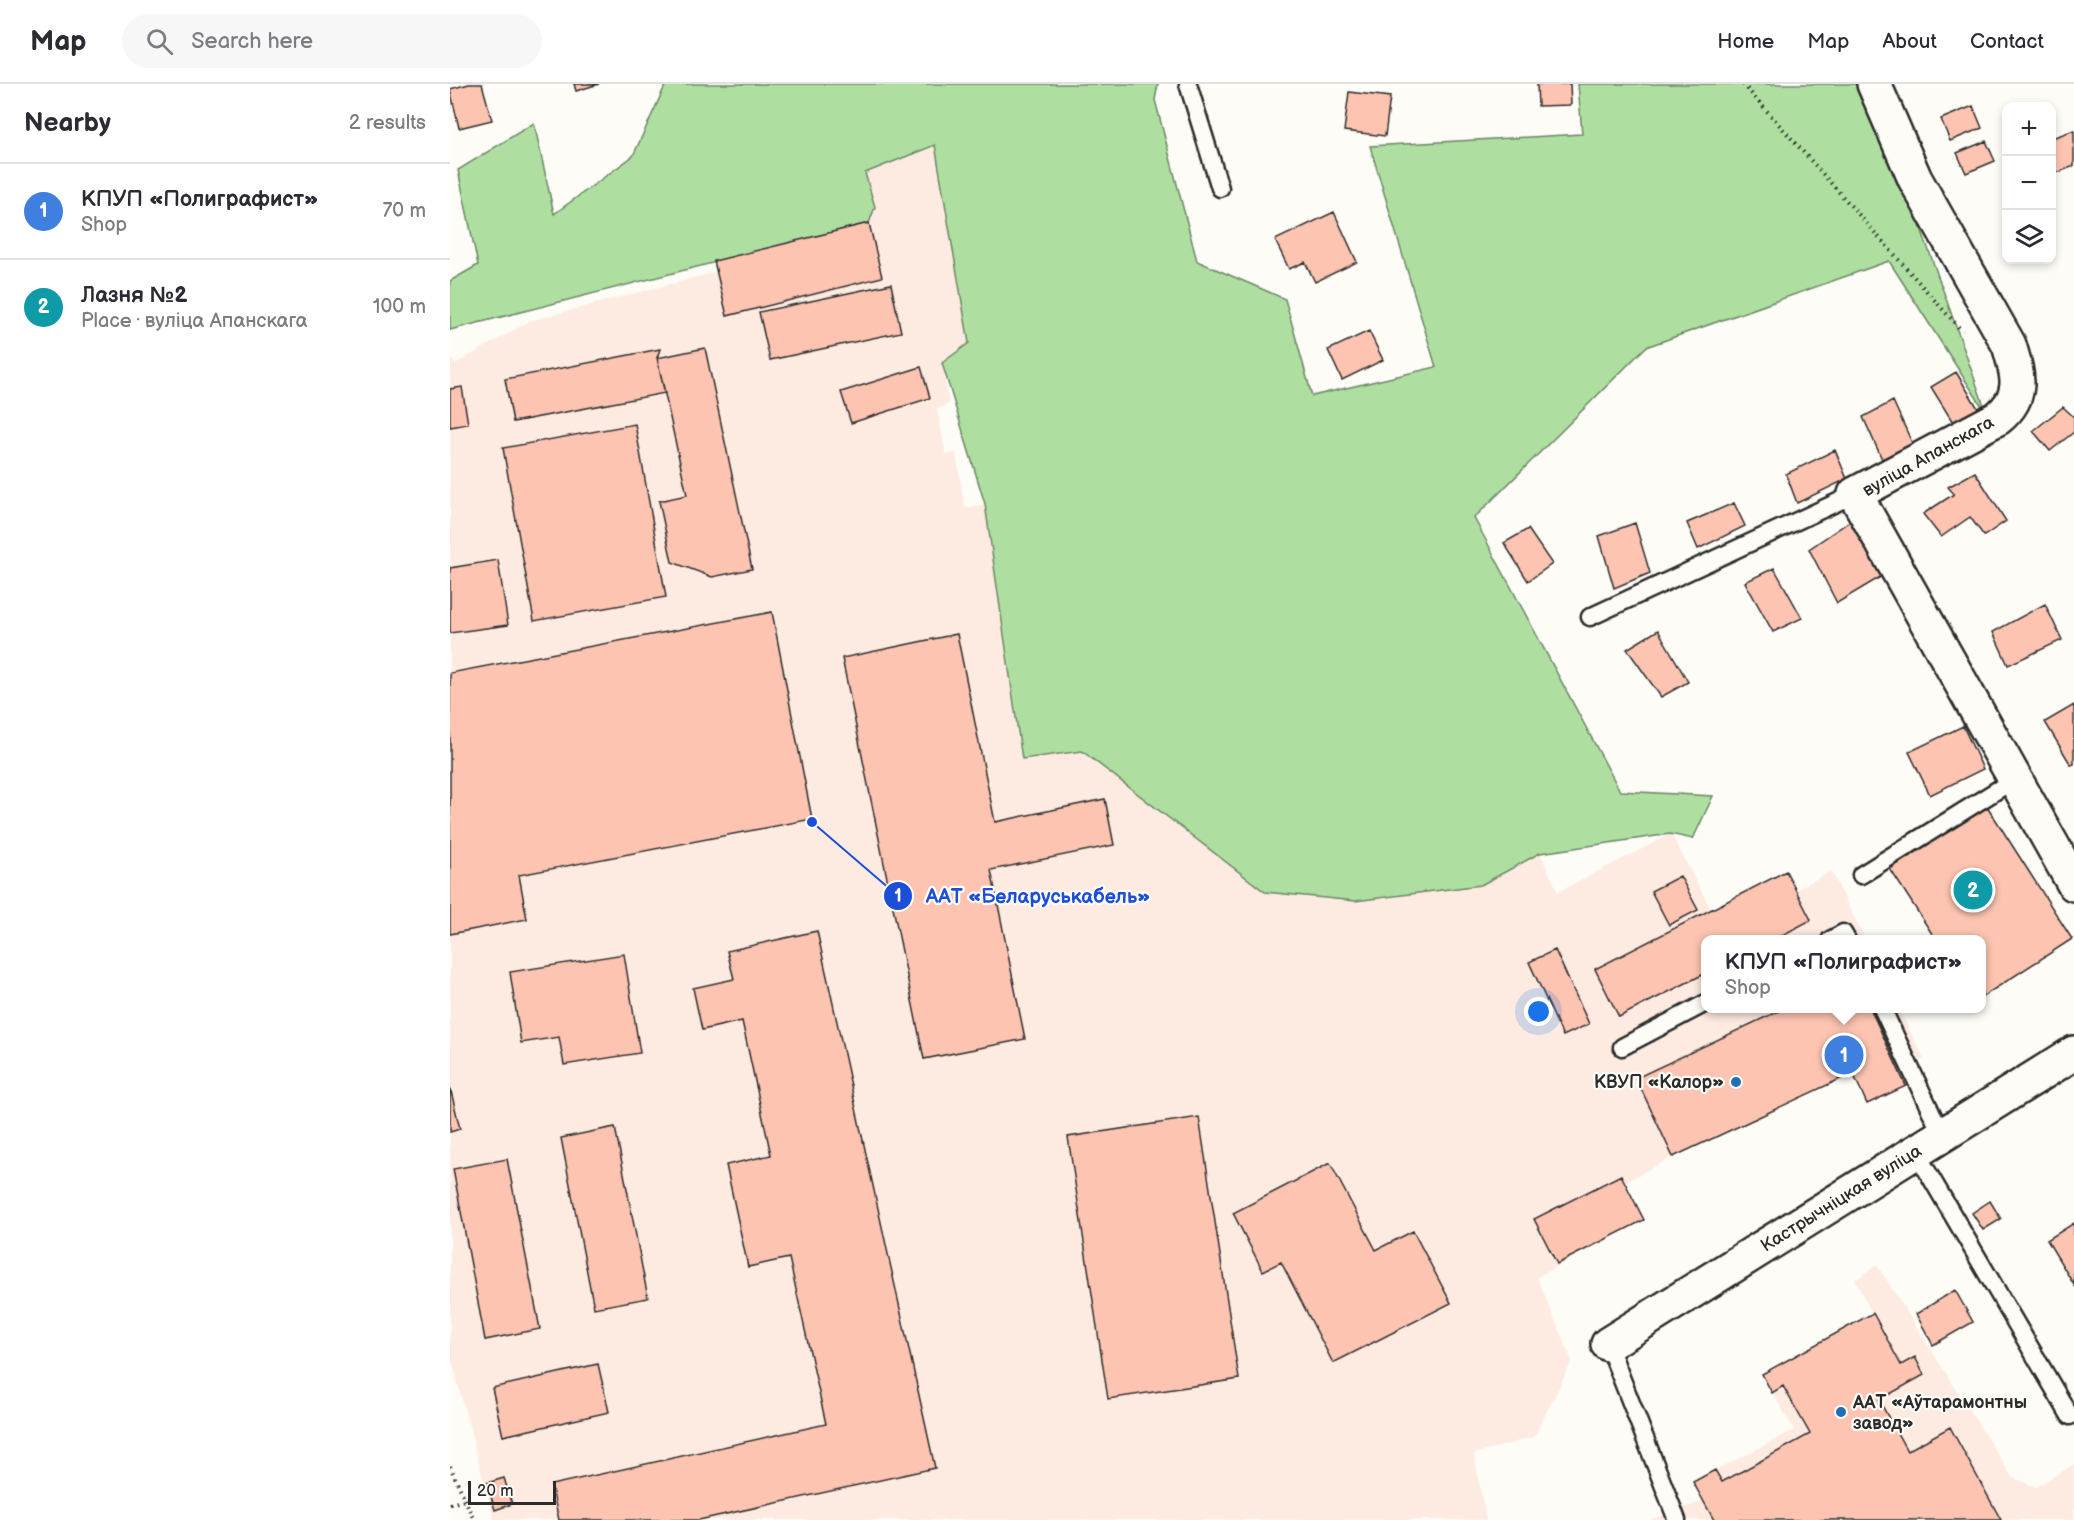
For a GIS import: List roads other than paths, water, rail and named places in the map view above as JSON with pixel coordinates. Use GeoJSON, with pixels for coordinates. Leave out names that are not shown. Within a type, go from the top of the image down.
{"type":"FeatureCollection","features":[{"type":"Feature","properties":{"kind":"street","name":"вуліца Апанскага"},"geometry":{"type":"LineString","coordinates":[[1874,84],[1915,179],[2009,345],[2017,372],[2017,392],[2010,408],[1998,418],[1856,494],[2074,884]]}},
{"type":"Feature","properties":{"kind":"street","name":"Кастрычніцкая вуліца"},"geometry":{"type":"LineString","coordinates":[[1608,1344],[2074,1053]]}},
{"type":"Feature","properties":{"kind":"lane"},"geometry":{"type":"LineString","coordinates":[[1188,84],[1220,188]]}},
{"type":"Feature","properties":{"kind":"lane"},"geometry":{"type":"LineString","coordinates":[[1590,617],[1856,494]]}},
{"type":"Feature","properties":{"kind":"lane"},"geometry":{"type":"LineString","coordinates":[[1861,875],[2015,779]]}},
{"type":"Feature","properties":{"kind":"lane"},"geometry":{"type":"LineString","coordinates":[[1622,1047],[1701,1006]]}},
{"type":"Feature","properties":{"kind":"lane"},"geometry":{"type":"LineString","coordinates":[[1884,1013],[1929,1143],[2070,1416]]}},
{"type":"Feature","properties":{"kind":"lane"},"geometry":{"type":"LineString","coordinates":[[1608,1344],[1677,1520]]}},
{"type":"Feature","properties":{"kind":"place","name":"ААТ «Беларуськабель»"},"geometry":{"type":"Point","coordinates":[812,822]}},
{"type":"Feature","properties":{"kind":"place","name":"Лазня №2"},"geometry":{"type":"Point","coordinates":[1973,890]}},
{"type":"Feature","properties":{"kind":"place","name":"КПУП «Полиграфист»"},"geometry":{"type":"Point","coordinates":[1844,1055]}},
{"type":"Feature","properties":{"kind":"place","name":"КВУП «Калор»"},"geometry":{"type":"Point","coordinates":[1736,1082]}},
{"type":"Feature","properties":{"kind":"place","name":"ААТ «Аўтарамонтны завод»"},"geometry":{"type":"Point","coordinates":[1841,1412]}}]}
